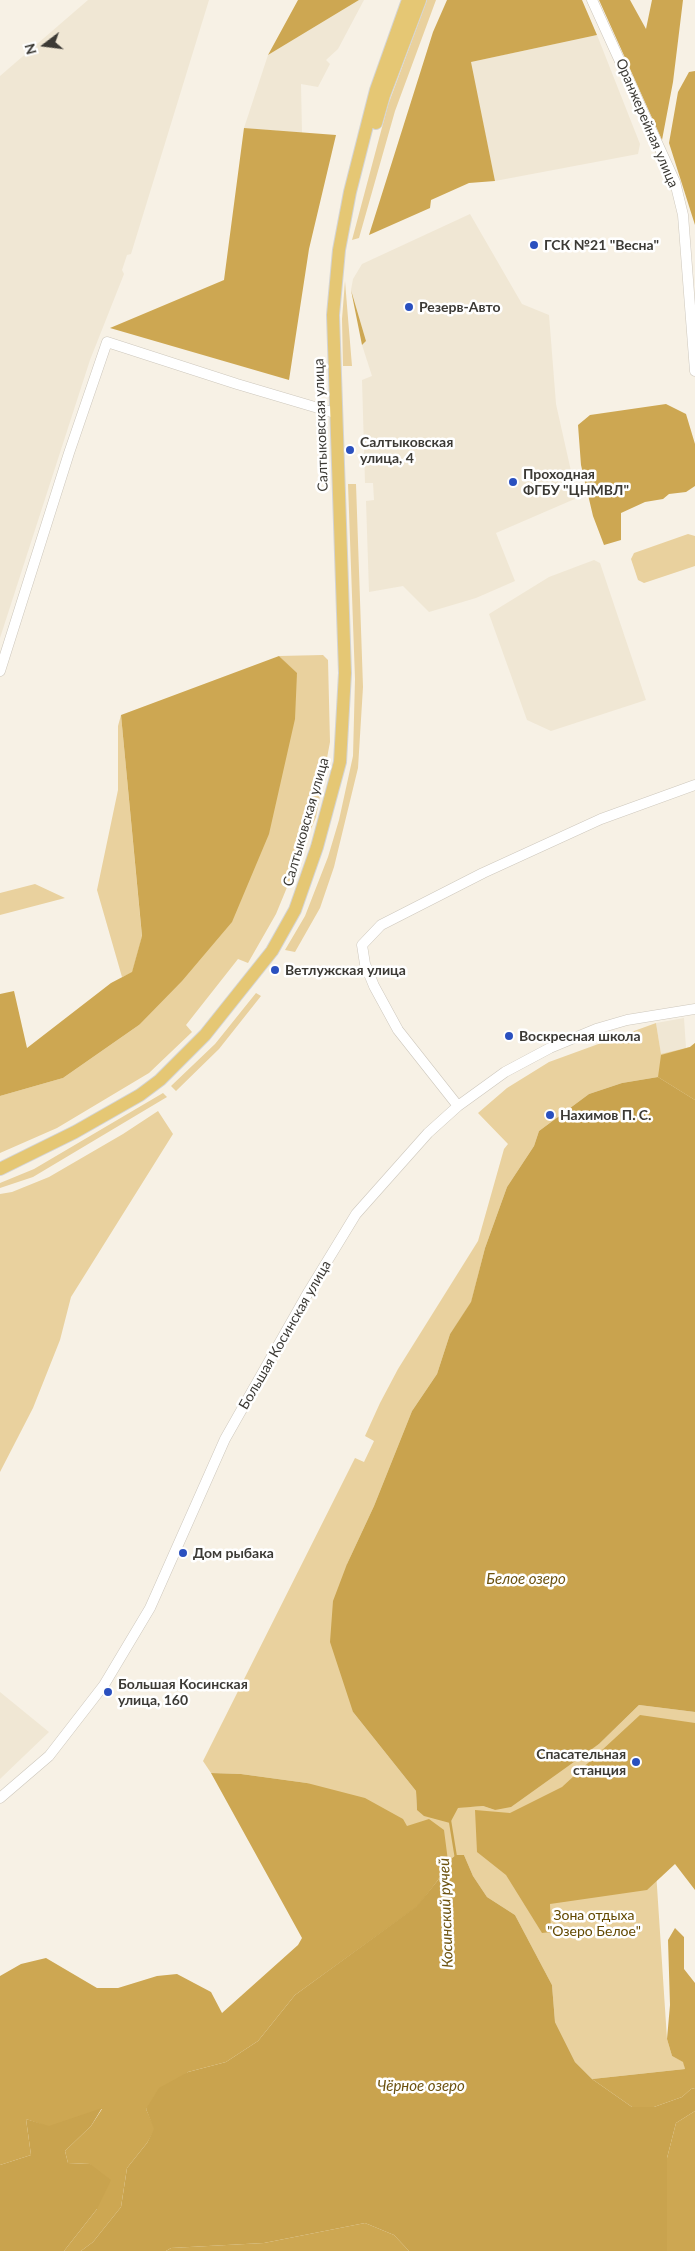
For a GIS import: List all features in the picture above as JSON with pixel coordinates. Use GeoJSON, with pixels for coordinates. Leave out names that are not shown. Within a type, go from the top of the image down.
{"type":"FeatureCollection","features":[{"type":"Feature","properties":{"kind":"main road","name":"Салтыковская улица"},"geometry":{"type":"LineString","coordinates":[[0,1169],[97,1121],[160,1080],[205,1035],[264,963],[295,910],[317,847],[340,762],[345,673],[333,315],[339,250],[350,192],[376,90],[408,0]]}},
{"type":"Feature","properties":{"kind":"main road","name":"Салтыковская улица"},"geometry":{"type":"LineString","coordinates":[[339,250],[384,94],[420,0]]}},
{"type":"Feature","properties":{"kind":"street","name":"Оранжерейная улица"},"geometry":{"type":"LineString","coordinates":[[592,0],[675,182],[685,231],[695,371]]}},
{"type":"Feature","properties":{"kind":"street"},"geometry":{"type":"LineString","coordinates":[[0,671],[106,342],[335,413]]}},
{"type":"Feature","properties":{"kind":"street"},"geometry":{"type":"LineString","coordinates":[[458,1106],[398,1030],[374,986],[365,964],[362,944],[381,925],[483,873],[601,819],[695,785]]}},
{"type":"Feature","properties":{"kind":"street","name":"Большая Косинская улица"},"geometry":{"type":"LineString","coordinates":[[0,1798],[49,1756],[104,1685],[150,1608],[225,1439],[309,1291],[356,1214],[428,1133],[458,1106],[505,1072],[527,1059],[572,1038],[627,1020],[695,1009]]}},
{"type":"Feature","properties":{"kind":"shaded area"},"geometry":{"type":"Polygon","coordinates":[[[88,0],[209,0],[131,254],[127,255],[122,270],[124,274],[90,360],[0,638],[0,76],[88,0]]]}},
{"type":"Feature","properties":{"kind":"shaded area"},"geometry":{"type":"Polygon","coordinates":[[[298,0],[359,0],[268,55],[298,0]]]}},
{"type":"Feature","properties":{"kind":"shaded area"},"geometry":{"type":"Polygon","coordinates":[[[359,0],[364,0],[338,49],[326,60],[330,64],[318,87],[301,84],[302,133],[244,128],[268,55],[359,0]]]}},
{"type":"Feature","properties":{"kind":"shaded area"},"geometry":{"type":"Polygon","coordinates":[[[447,0],[582,0],[597,35],[471,62],[495,181],[469,183],[431,200],[430,208],[369,235],[433,32],[447,0]]]}},
{"type":"Feature","properties":{"kind":"shaded area"},"geometry":{"type":"Polygon","coordinates":[[[599,0],[630,0],[646,29],[652,0],[683,0],[673,82],[662,140],[599,0]]]}},
{"type":"Feature","properties":{"kind":"shaded area"},"geometry":{"type":"Polygon","coordinates":[[[597,35],[640,144],[638,154],[495,181],[470,62],[597,35]]]}},
{"type":"Feature","properties":{"kind":"shaded area"},"geometry":{"type":"Polygon","coordinates":[[[695,71],[695,225],[669,143],[678,92],[689,72],[695,71]]]}},
{"type":"Feature","properties":{"kind":"shaded area"},"geometry":{"type":"Polygon","coordinates":[[[244,128],[336,135],[309,249],[289,380],[110,328],[224,280],[244,128]]]}},
{"type":"Feature","properties":{"kind":"shaded area"},"geometry":{"type":"Polygon","coordinates":[[[470,214],[522,304],[549,315],[556,404],[577,498],[496,533],[515,581],[476,598],[429,612],[403,586],[369,592],[366,501],[374,500],[373,483],[365,483],[362,380],[372,376],[362,345],[366,341],[351,290],[353,279],[362,264],[470,214]]]}},
{"type":"Feature","properties":{"kind":"shaded area"},"geometry":{"type":"Polygon","coordinates":[[[351,290],[366,341],[362,345],[351,290]]]}},
{"type":"Feature","properties":{"kind":"shaded area"},"geometry":{"type":"Polygon","coordinates":[[[666,404],[686,414],[695,444],[695,486],[686,492],[669,494],[663,499],[645,502],[621,513],[621,540],[604,545],[593,516],[581,465],[578,425],[590,415],[666,404]]]}},
{"type":"Feature","properties":{"kind":"shaded area"},"geometry":{"type":"Polygon","coordinates":[[[594,560],[600,563],[646,700],[551,731],[527,720],[489,614],[549,577],[594,560]]]}},
{"type":"Feature","properties":{"kind":"shaded area"},"geometry":{"type":"Polygon","coordinates":[[[279,656],[297,673],[295,719],[269,834],[232,922],[182,981],[139,1025],[63,1078],[0,1096],[0,994],[14,991],[27,1048],[111,983],[132,972],[142,936],[121,715],[279,656]]]}},
{"type":"Feature","properties":{"kind":"shaded area"},"geometry":{"type":"Polygon","coordinates":[[[684,1018],[686,1048],[661,1055],[656,1023],[684,1018]]]}},
{"type":"Feature","properties":{"kind":"shaded area"},"geometry":{"type":"Polygon","coordinates":[[[695,1043],[695,1100],[658,1077],[661,1055],[690,1047],[695,1043]]]}},
{"type":"Feature","properties":{"kind":"shaded area"},"geometry":{"type":"Polygon","coordinates":[[[0,1692],[49,1732],[0,1779],[0,1692]]]}},
{"type":"Feature","properties":{"kind":"shaded area"},"geometry":{"type":"Polygon","coordinates":[[[640,1715],[695,1723],[695,1890],[675,1864],[647,1890],[550,1904],[551,1932],[542,1933],[506,1875],[477,1852],[475,1810],[510,1813],[562,1787],[640,1715]]]}},
{"type":"Feature","properties":{"kind":"shaded area"},"geometry":{"type":"Polygon","coordinates":[[[211,1773],[241,1774],[307,1783],[365,1798],[403,1819],[407,1826],[429,1819],[444,1830],[448,1861],[438,1880],[418,1906],[295,1995],[258,2041],[226,2062],[188,2072],[146,2109],[155,2129],[147,2143],[127,2168],[121,2207],[93,2242],[81,2251],[64,2251],[97,2209],[90,2164],[68,2163],[65,2151],[91,2126],[102,2109],[49,2127],[26,2119],[31,2155],[0,2165],[0,1976],[21,1964],[46,1958],[97,1988],[118,1988],[157,1976],[177,1974],[211,1992],[222,2013],[298,1945],[302,1938],[211,1773]]]}},
{"type":"Feature","properties":{"kind":"shaded area"},"geometry":{"type":"Polygon","coordinates":[[[675,1928],[684,1937],[684,1969],[695,1983],[695,2088],[682,2097],[654,2107],[632,2107],[592,2079],[685,2069],[683,2062],[672,2056],[667,2039],[670,2005],[668,1940],[675,1928]]]}},
{"type":"Feature","properties":{"kind":"shaded area"},"geometry":{"type":"Polygon","coordinates":[[[695,2111],[695,2251],[667,2251],[667,2158],[676,2123],[695,2111]]]}},
{"type":"Feature","properties":{"kind":"shaded area"},"geometry":{"type":"Polygon","coordinates":[[[365,2223],[394,2235],[409,2251],[166,2251],[171,2248],[264,2243],[365,2223]]]}},
{"type":"Feature","properties":{"kind":"green space"},"geometry":{"type":"Polygon","coordinates":[[[427,0],[436,0],[395,111],[359,238],[352,240],[388,105],[427,0]]]}},
{"type":"Feature","properties":{"kind":"green space"},"geometry":{"type":"Polygon","coordinates":[[[345,281],[352,366],[343,366],[342,319],[345,281]]]}},
{"type":"Feature","properties":{"kind":"green space"},"geometry":{"type":"Polygon","coordinates":[[[348,484],[356,484],[363,687],[358,768],[334,867],[320,908],[295,952],[285,950],[305,916],[328,857],[339,820],[353,756],[355,679],[348,484]]]}},
{"type":"Feature","properties":{"kind":"green space"},"geometry":{"type":"Polygon","coordinates":[[[688,534],[695,536],[695,566],[644,583],[638,580],[631,559],[634,553],[688,534]]]}},
{"type":"Feature","properties":{"kind":"green space"},"geometry":{"type":"Polygon","coordinates":[[[323,655],[328,660],[330,742],[316,817],[276,914],[248,963],[238,959],[186,1025],[192,1032],[149,1073],[57,1128],[0,1153],[0,1096],[63,1078],[139,1025],[297,674],[279,656],[323,655]]]}},
{"type":"Feature","properties":{"kind":"green space"},"geometry":{"type":"Polygon","coordinates":[[[121,715],[142,937],[132,973],[122,977],[97,890],[118,790],[118,726],[121,715]]]}},
{"type":"Feature","properties":{"kind":"green space"},"geometry":{"type":"Polygon","coordinates":[[[35,884],[65,898],[0,915],[0,893],[35,884]]]}},
{"type":"Feature","properties":{"kind":"green space"},"geometry":{"type":"Polygon","coordinates":[[[256,993],[261,996],[219,1049],[176,1091],[171,1086],[215,1044],[256,993]]]}},
{"type":"Feature","properties":{"kind":"green space","name":"Зона отдыха \"Озеро Белое\""},"geometry":{"type":"Polygon","coordinates":[[[656,1023],[661,1054],[690,1047],[695,1043],[695,1100],[658,1077],[622,1083],[589,1094],[539,1131],[534,1146],[507,1187],[485,1248],[471,1303],[450,1334],[437,1374],[412,1411],[374,1506],[347,1564],[353,1712],[416,1791],[417,1810],[483,1806],[495,1810],[599,1744],[639,1705],[695,1712],[695,1740],[654,1841],[667,2039],[672,2056],[684,2062],[685,2069],[592,2079],[575,2062],[555,2022],[552,1985],[515,1915],[487,1897],[473,1876],[464,1855],[456,1855],[448,1861],[307,1783],[241,1774],[211,1773],[203,1761],[355,1458],[364,1462],[374,1441],[365,1436],[380,1403],[398,1369],[478,1241],[504,1149],[508,1144],[478,1113],[507,1088],[549,1062],[656,1023]]]}},
{"type":"Feature","properties":{"kind":"green space"},"geometry":{"type":"Polygon","coordinates":[[[163,1093],[167,1097],[33,1177],[0,1188],[0,1183],[34,1169],[163,1093]]]}},
{"type":"Feature","properties":{"kind":"green space"},"geometry":{"type":"Polygon","coordinates":[[[158,1111],[173,1134],[71,1297],[60,1340],[33,1408],[0,1472],[0,1194],[12,1192],[49,1177],[123,1134],[158,1111]]]}},
{"type":"Feature","properties":{"kind":"water","name":"Белое озеро"},"geometry":{"type":"Polygon","coordinates":[[[658,1077],[695,1100],[695,1712],[639,1705],[599,1744],[511,1807],[495,1810],[483,1806],[458,1808],[450,1823],[424,1816],[417,1810],[416,1791],[353,1712],[330,1642],[333,1601],[412,1411],[437,1374],[450,1334],[471,1302],[485,1248],[507,1187],[534,1146],[539,1131],[589,1094],[622,1083],[658,1077]]]}},
{"type":"Feature","properties":{"kind":"water","name":"Чёрное озеро"},"geometry":{"type":"Polygon","coordinates":[[[456,1855],[464,1855],[473,1876],[487,1897],[515,1915],[552,1985],[555,2022],[575,2062],[592,2079],[632,2107],[654,2107],[682,2097],[695,2088],[695,2111],[676,2123],[667,2158],[667,2251],[409,2251],[394,2235],[365,2223],[264,2243],[171,2248],[166,2251],[81,2251],[93,2242],[121,2207],[127,2168],[147,2143],[154,2129],[146,2109],[159,2088],[188,2072],[226,2062],[258,2041],[295,1995],[417,1906],[438,1880],[448,1861],[456,1855]]]}},
{"type":"Feature","properties":{"kind":"water"},"geometry":{"type":"Polygon","coordinates":[[[102,2108],[91,2126],[65,2151],[68,2163],[90,2164],[111,2180],[97,2209],[64,2251],[0,2251],[0,2165],[31,2155],[26,2119],[49,2126],[102,2108]]]}},
{"type":"Feature","properties":{"kind":"waterway","name":"Косинский ручей"},"geometry":{"type":"LineString","coordinates":[[450,1821],[456,1858]]}},
{"type":"Feature","properties":{"kind":"place","name":"ГСК №21 \"Весна\""},"geometry":{"type":"Point","coordinates":[534,245]}},
{"type":"Feature","properties":{"kind":"place","name":"Резерв-Авто"},"geometry":{"type":"Point","coordinates":[409,307]}},
{"type":"Feature","properties":{"kind":"place","name":"Салтыковская улица, 4"},"geometry":{"type":"Point","coordinates":[350,450]}},
{"type":"Feature","properties":{"kind":"place","name":"Проходная ФГБУ \"ЦНМВЛ\""},"geometry":{"type":"Point","coordinates":[513,482]}},
{"type":"Feature","properties":{"kind":"place","name":"Ветлужская улица"},"geometry":{"type":"Point","coordinates":[275,970]}},
{"type":"Feature","properties":{"kind":"place","name":"Воскресная школа"},"geometry":{"type":"Point","coordinates":[509,1036]}},
{"type":"Feature","properties":{"kind":"place","name":"Нахимов П. С."},"geometry":{"type":"Point","coordinates":[550,1115]}},
{"type":"Feature","properties":{"kind":"place","name":"Дом рыбака"},"geometry":{"type":"Point","coordinates":[183,1553]}},
{"type":"Feature","properties":{"kind":"place","name":"Большая Косинская улица, 160"},"geometry":{"type":"Point","coordinates":[108,1692]}},
{"type":"Feature","properties":{"kind":"place","name":"Спасательная станция"},"geometry":{"type":"Point","coordinates":[636,1762]}}]}
